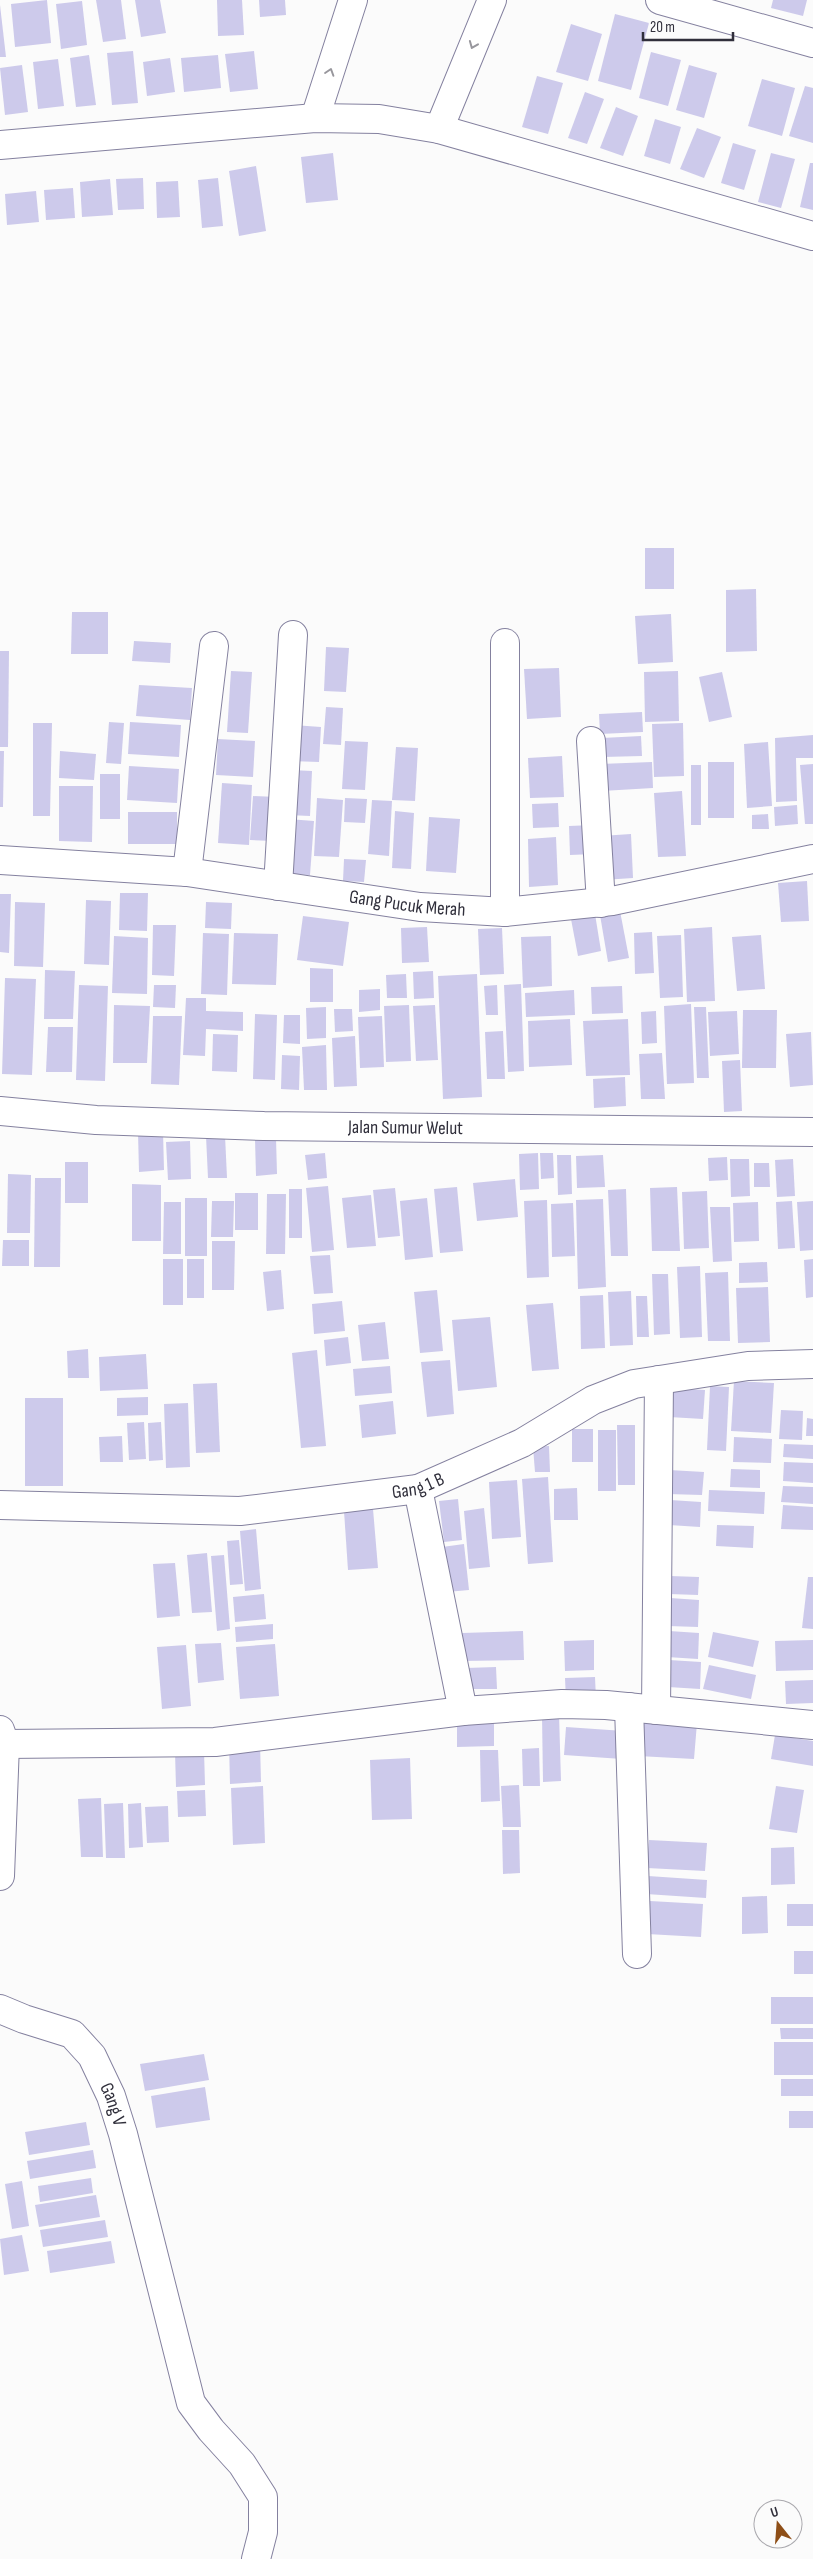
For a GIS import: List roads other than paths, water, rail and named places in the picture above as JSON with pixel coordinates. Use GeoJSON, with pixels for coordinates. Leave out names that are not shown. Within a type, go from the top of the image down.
{"type":"FeatureCollection","features":[{"type":"Feature","properties":{"kind":"street"},"geometry":{"type":"LineString","coordinates":[[315,118],[353,0]]}},
{"type":"Feature","properties":{"kind":"street"},"geometry":{"type":"LineString","coordinates":[[439,129],[492,0]]}},
{"type":"Feature","properties":{"kind":"street"},"geometry":{"type":"LineString","coordinates":[[660,0],[813,43]]}},
{"type":"Feature","properties":{"kind":"street"},"geometry":{"type":"LineString","coordinates":[[0,145],[315,118],[379,119],[439,129],[813,236]]}},
{"type":"Feature","properties":{"kind":"street"},"geometry":{"type":"LineString","coordinates":[[278,886],[293,635]]}},
{"type":"Feature","properties":{"kind":"street"},"geometry":{"type":"LineString","coordinates":[[505,643],[505,912]]}},
{"type":"Feature","properties":{"kind":"street"},"geometry":{"type":"LineString","coordinates":[[187,872],[214,646]]}},
{"type":"Feature","properties":{"kind":"street"},"geometry":{"type":"LineString","coordinates":[[591,741],[601,903]]}},
{"type":"Feature","properties":{"kind":"street","name":"Gang Pucuk Merah"},"geometry":{"type":"LineString","coordinates":[[0,860],[187,872],[420,907],[505,912],[601,903],[813,858]]}},
{"type":"Feature","properties":{"kind":"street","name":"Jalan Sumur Welut"},"geometry":{"type":"LineString","coordinates":[[0,1111],[96,1120],[264,1126],[813,1132]]}},
{"type":"Feature","properties":{"kind":"street","name":"Gang 1 B"},"geometry":{"type":"LineString","coordinates":[[0,1505],[240,1511],[418,1488],[522,1443],[594,1400],[634,1384],[748,1366],[813,1364]]}},
{"type":"Feature","properties":{"kind":"street"},"geometry":{"type":"LineString","coordinates":[[656,1710],[659,1380]]}},
{"type":"Feature","properties":{"kind":"street"},"geometry":{"type":"LineString","coordinates":[[418,1488],[463,1711]]}},
{"type":"Feature","properties":{"kind":"street"},"geometry":{"type":"LineString","coordinates":[[0,1876],[3,1737],[215,1742],[463,1711],[562,1704],[629,1707],[813,1725]]}},
{"type":"Feature","properties":{"kind":"street"},"geometry":{"type":"LineString","coordinates":[[629,1707],[637,1954]]}},
{"type":"Feature","properties":{"kind":"street","name":"Gang V"},"geometry":{"type":"LineString","coordinates":[[0,2009],[24,2019],[72,2034],[92,2056],[111,2096],[124,2134],[191,2403],[211,2430],[242,2464],[263,2497],[263,2532],[256,2559]]}}]}
